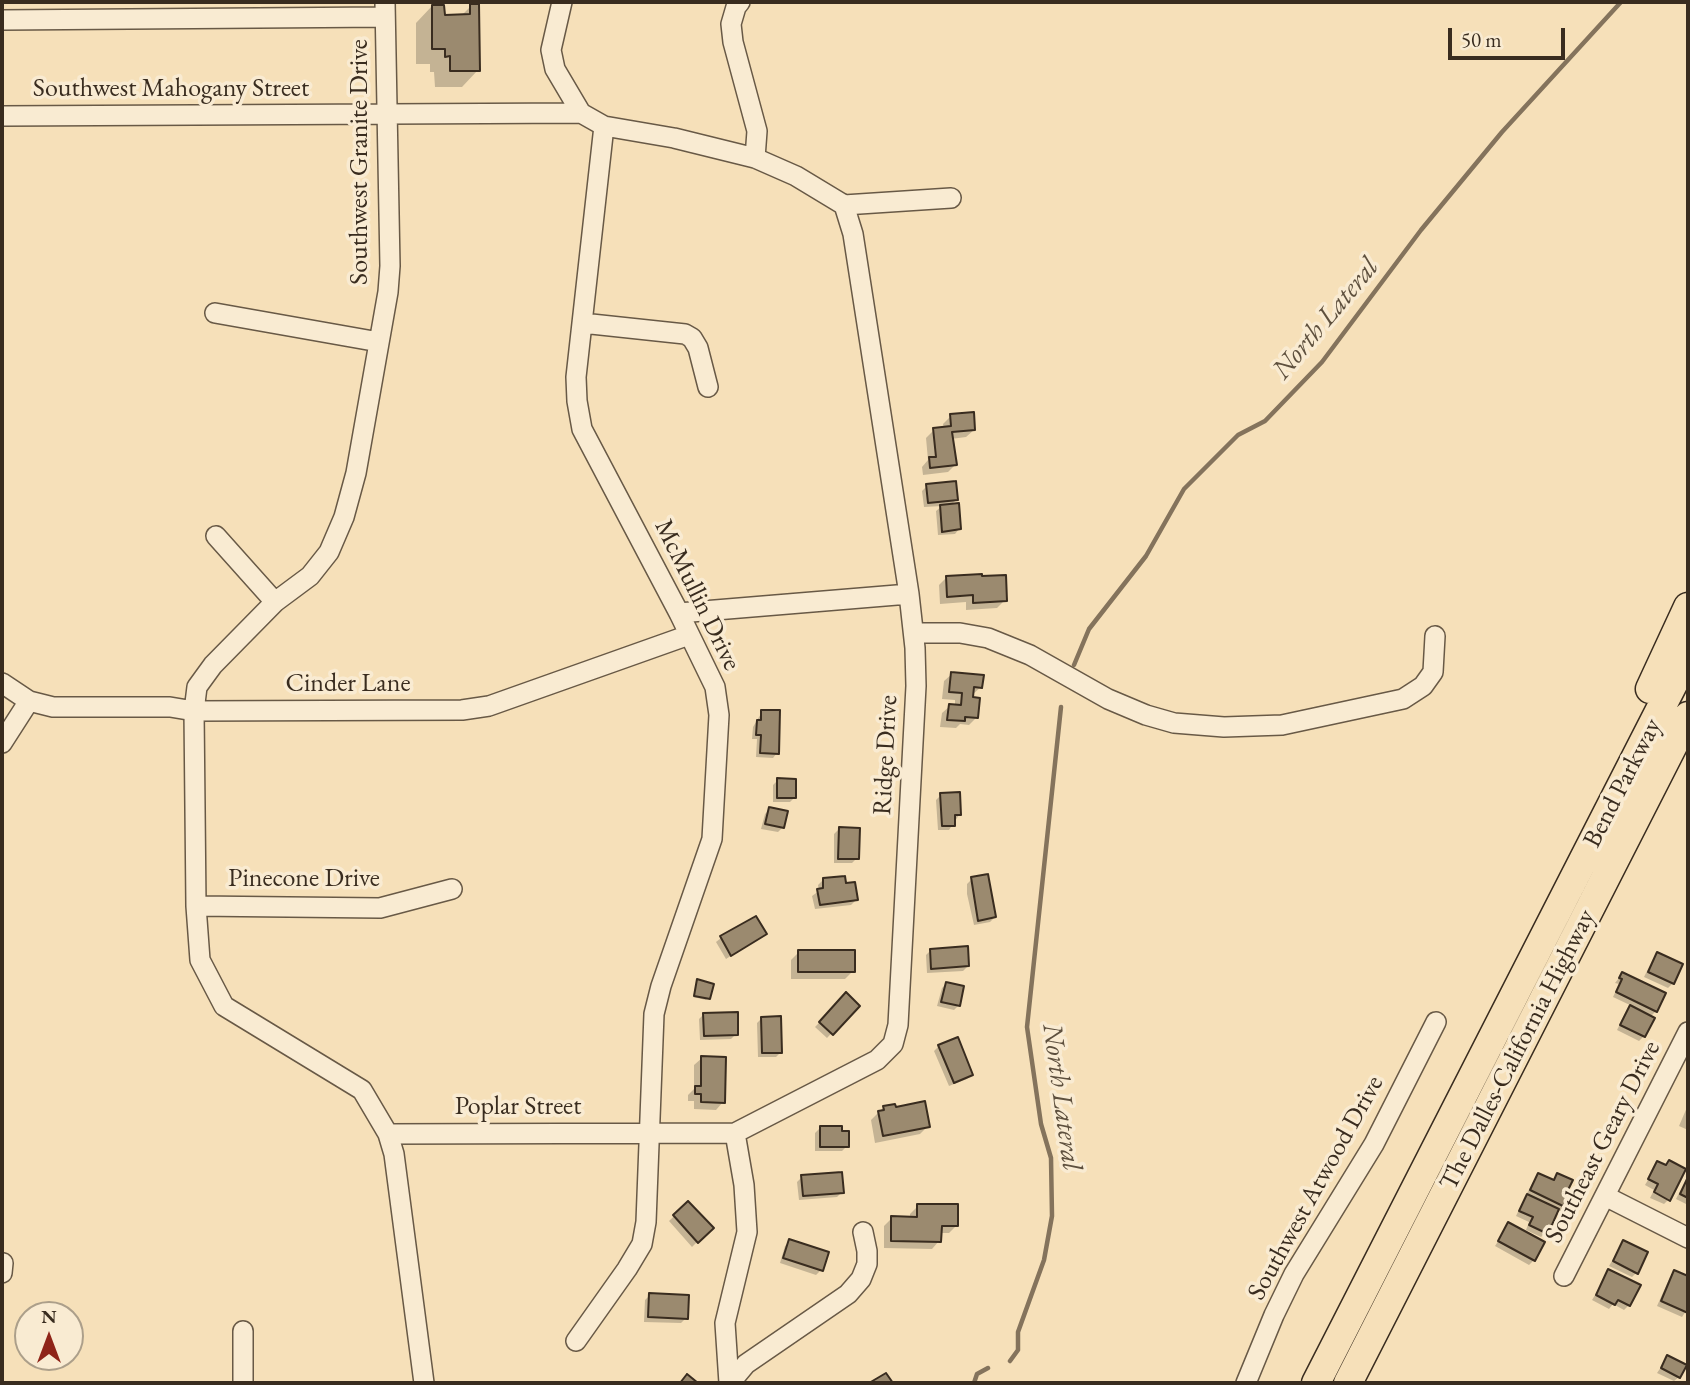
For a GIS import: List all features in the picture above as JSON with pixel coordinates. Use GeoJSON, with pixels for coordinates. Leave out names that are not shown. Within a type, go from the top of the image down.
{"type":"FeatureCollection","features":[{"type":"Feature","properties":{"kind":"highway"},"geometry":{"type":"LineString","coordinates":[[1576,873],[1613,772],[1688,607]]}},
{"type":"Feature","properties":{"kind":"highway","name":"Bend Parkway"},"geometry":{"type":"LineString","coordinates":[[1576,873],[1688,655]]}},
{"type":"Feature","properties":{"kind":"highway","name":"The Dalles-California Highway"},"geometry":{"type":"LineString","coordinates":[[1348,1383],[1688,717]]}},
{"type":"Feature","properties":{"kind":"highway","name":"The Dalles-California Highway"},"geometry":{"type":"LineString","coordinates":[[1316,1383],[1576,873]]}},
{"type":"Feature","properties":{"kind":"street"},"geometry":{"type":"LineString","coordinates":[[562,2],[551,50],[555,69],[581,113],[604,126],[674,138],[755,158],[796,176],[844,205],[951,198]]}},
{"type":"Feature","properties":{"kind":"street"},"geometry":{"type":"LineString","coordinates":[[740,2],[731,24],[733,42],[757,131],[755,158]]}},
{"type":"Feature","properties":{"kind":"street"},"geometry":{"type":"LineString","coordinates":[[2,20],[385,9]]}},
{"type":"Feature","properties":{"kind":"street","name":"Southwest Granite Drive"},"geometry":{"type":"LineString","coordinates":[[385,9],[390,266],[388,292],[356,473],[344,517],[329,552],[310,576],[275,602],[213,665],[197,687],[194,710],[195,906],[200,960],[224,1006],[362,1090],[388,1134],[394,1154],[424,1383]]}},
{"type":"Feature","properties":{"kind":"street","name":"Southwest Mahogany Street"},"geometry":{"type":"LineString","coordinates":[[2,116],[581,113]]}},
{"type":"Feature","properties":{"kind":"street","name":"McMullin Drive"},"geometry":{"type":"LineString","coordinates":[[576,1341],[642,1244],[646,1222],[654,1014],[661,986],[712,839],[718,706],[715,687],[679,612],[582,429],[576,377],[604,126]]}},
{"type":"Feature","properties":{"kind":"street","name":"Ridge Drive"},"geometry":{"type":"LineString","coordinates":[[649,1133],[735,1133],[877,1060],[893,1044],[898,1025],[916,686],[914,633],[853,233],[844,205]]}},
{"type":"Feature","properties":{"kind":"street"},"geometry":{"type":"LineString","coordinates":[[215,313],[379,342]]}},
{"type":"Feature","properties":{"kind":"street"},"geometry":{"type":"LineString","coordinates":[[582,323],[684,334],[692,338],[698,348],[708,387]]}},
{"type":"Feature","properties":{"kind":"street"},"geometry":{"type":"LineString","coordinates":[[216,536],[275,602]]}},
{"type":"Feature","properties":{"kind":"street"},"geometry":{"type":"LineString","coordinates":[[679,612],[909,594]]}},
{"type":"Feature","properties":{"kind":"street"},"geometry":{"type":"LineString","coordinates":[[914,633],[960,633],[988,638],[1030,655],[1108,699],[1146,715],[1174,723],[1224,727],[1282,724],[1403,699],[1423,686],[1433,672],[1435,636]]}},
{"type":"Feature","properties":{"kind":"street","name":"Cinder Lane"},"geometry":{"type":"LineString","coordinates":[[2,683],[29,701],[53,707],[462,710],[489,706],[689,635]]}},
{"type":"Feature","properties":{"kind":"street"},"geometry":{"type":"LineString","coordinates":[[2,743],[29,701]]}},
{"type":"Feature","properties":{"kind":"street","name":"Pinecone Drive"},"geometry":{"type":"LineString","coordinates":[[195,906],[380,908],[452,889]]}},
{"type":"Feature","properties":{"kind":"street","name":"Southwest Atwood Drive"},"geometry":{"type":"LineString","coordinates":[[1246,1383],[1294,1274],[1374,1144],[1436,1021]]}},
{"type":"Feature","properties":{"kind":"street","name":"Southeast Geary Drive"},"geometry":{"type":"LineString","coordinates":[[1564,1276],[1688,1032]]}},
{"type":"Feature","properties":{"kind":"street","name":"Poplar Street"},"geometry":{"type":"LineString","coordinates":[[388,1134],[649,1133]]}},
{"type":"Feature","properties":{"kind":"street"},"geometry":{"type":"LineString","coordinates":[[729,1383],[725,1323],[747,1232],[744,1185],[735,1133]]}},
{"type":"Feature","properties":{"kind":"street"},"geometry":{"type":"LineString","coordinates":[[1605,1196],[1688,1238]]}},
{"type":"Feature","properties":{"kind":"street"},"geometry":{"type":"LineString","coordinates":[[729,1383],[746,1364],[848,1294],[861,1279],[867,1264],[863,1233]]}},
{"type":"Feature","properties":{"kind":"street"},"geometry":{"type":"LineString","coordinates":[[243,1331],[243,1383]]}},
{"type":"Feature","properties":{"kind":"building"},"geometry":{"type":"Polygon","coordinates":[[[470,4],[479,4],[480,71],[450,71],[450,56],[445,57],[445,49],[432,49],[432,5],[444,5],[445,15],[470,14],[470,4]]]}},
{"type":"Feature","properties":{"kind":"building"},"geometry":{"type":"Polygon","coordinates":[[[974,412],[975,430],[952,432],[957,465],[930,468],[929,457],[936,457],[933,428],[951,426],[950,414],[974,412]]]}},
{"type":"Feature","properties":{"kind":"building"},"geometry":{"type":"Polygon","coordinates":[[[956,481],[958,500],[928,503],[926,484],[956,481]]]}},
{"type":"Feature","properties":{"kind":"building"},"geometry":{"type":"Polygon","coordinates":[[[959,503],[961,529],[942,532],[940,505],[959,503]]]}},
{"type":"Feature","properties":{"kind":"building"},"geometry":{"type":"Polygon","coordinates":[[[1006,575],[1007,601],[973,603],[973,595],[947,597],[946,576],[1006,575]]]}},
{"type":"Feature","properties":{"kind":"building"},"geometry":{"type":"Polygon","coordinates":[[[951,672],[984,675],[982,688],[974,687],[973,697],[980,698],[978,718],[965,717],[965,721],[947,720],[949,704],[961,705],[962,693],[949,692],[951,672]]]}},
{"type":"Feature","properties":{"kind":"building"},"geometry":{"type":"Polygon","coordinates":[[[761,710],[780,710],[779,754],[760,753],[761,735],[756,735],[761,710]]]}},
{"type":"Feature","properties":{"kind":"building"},"geometry":{"type":"Polygon","coordinates":[[[777,778],[796,779],[796,798],[777,798],[777,778]]]}},
{"type":"Feature","properties":{"kind":"building"},"geometry":{"type":"Polygon","coordinates":[[[960,792],[961,815],[955,815],[955,826],[942,826],[940,793],[960,792]]]}},
{"type":"Feature","properties":{"kind":"building"},"geometry":{"type":"Polygon","coordinates":[[[769,807],[788,811],[784,828],[765,824],[769,807]]]}},
{"type":"Feature","properties":{"kind":"building"},"geometry":{"type":"Polygon","coordinates":[[[839,827],[860,828],[859,859],[838,859],[839,827]]]}},
{"type":"Feature","properties":{"kind":"building"},"geometry":{"type":"Polygon","coordinates":[[[988,874],[996,917],[978,921],[971,877],[988,874]]]}},
{"type":"Feature","properties":{"kind":"building"},"geometry":{"type":"Polygon","coordinates":[[[845,876],[846,883],[855,882],[858,900],[820,905],[817,889],[823,888],[823,878],[845,876]]]}},
{"type":"Feature","properties":{"kind":"building"},"geometry":{"type":"Polygon","coordinates":[[[756,916],[767,934],[731,956],[720,936],[756,916]]]}},
{"type":"Feature","properties":{"kind":"building"},"geometry":{"type":"Polygon","coordinates":[[[968,946],[969,966],[931,969],[930,949],[968,946]]]}},
{"type":"Feature","properties":{"kind":"building"},"geometry":{"type":"Polygon","coordinates":[[[798,950],[855,950],[855,972],[798,972],[798,950]]]}},
{"type":"Feature","properties":{"kind":"building"},"geometry":{"type":"Polygon","coordinates":[[[1657,952],[1683,964],[1674,984],[1648,972],[1657,952]]]}},
{"type":"Feature","properties":{"kind":"building"},"geometry":{"type":"Polygon","coordinates":[[[1622,972],[1666,993],[1657,1012],[1616,992],[1622,972]]]}},
{"type":"Feature","properties":{"kind":"building"},"geometry":{"type":"Polygon","coordinates":[[[697,979],[714,984],[710,999],[694,996],[697,979]]]}},
{"type":"Feature","properties":{"kind":"building"},"geometry":{"type":"Polygon","coordinates":[[[946,982],[964,986],[960,1006],[941,1002],[946,982]]]}},
{"type":"Feature","properties":{"kind":"building"},"geometry":{"type":"Polygon","coordinates":[[[846,992],[860,1006],[833,1035],[819,1022],[846,992]]]}},
{"type":"Feature","properties":{"kind":"building"},"geometry":{"type":"Polygon","coordinates":[[[1630,1005],[1655,1018],[1645,1037],[1620,1025],[1630,1005]]]}},
{"type":"Feature","properties":{"kind":"building"},"geometry":{"type":"Polygon","coordinates":[[[738,1012],[738,1035],[704,1036],[703,1013],[738,1012]]]}},
{"type":"Feature","properties":{"kind":"building"},"geometry":{"type":"Polygon","coordinates":[[[781,1016],[782,1053],[762,1053],[761,1017],[781,1016]]]}},
{"type":"Feature","properties":{"kind":"building"},"geometry":{"type":"Polygon","coordinates":[[[958,1037],[973,1075],[954,1083],[938,1045],[958,1037]]]}},
{"type":"Feature","properties":{"kind":"building"},"geometry":{"type":"Polygon","coordinates":[[[701,1056],[726,1057],[725,1103],[701,1102],[701,1094],[695,1094],[695,1086],[701,1086],[701,1056]]]}},
{"type":"Feature","properties":{"kind":"building"},"geometry":{"type":"Polygon","coordinates":[[[925,1101],[930,1127],[883,1136],[878,1111],[884,1110],[883,1106],[895,1104],[896,1107],[925,1101]]]}},
{"type":"Feature","properties":{"kind":"building"},"geometry":{"type":"Polygon","coordinates":[[[820,1126],[842,1126],[842,1131],[849,1131],[849,1147],[820,1147],[820,1126]]]}},
{"type":"Feature","properties":{"kind":"building"},"geometry":{"type":"Polygon","coordinates":[[[1669,1160],[1686,1169],[1670,1201],[1654,1192],[1658,1184],[1648,1179],[1657,1161],[1666,1165],[1669,1160]]]}},
{"type":"Feature","properties":{"kind":"building"},"geometry":{"type":"Polygon","coordinates":[[[842,1172],[844,1193],[803,1196],[801,1175],[842,1172]]]}},
{"type":"Feature","properties":{"kind":"building"},"geometry":{"type":"Polygon","coordinates":[[[1538,1173],[1554,1180],[1557,1173],[1573,1180],[1566,1194],[1572,1197],[1567,1208],[1530,1190],[1538,1173]]]}},
{"type":"Feature","properties":{"kind":"building"},"geometry":{"type":"Polygon","coordinates":[[[1688,1177],[1688,1198],[1680,1194],[1688,1177]]]}},
{"type":"Feature","properties":{"kind":"building"},"geometry":{"type":"Polygon","coordinates":[[[1527,1194],[1559,1209],[1548,1234],[1529,1225],[1533,1217],[1519,1211],[1527,1194]]]}},
{"type":"Feature","properties":{"kind":"building"},"geometry":{"type":"Polygon","coordinates":[[[688,1201],[714,1228],[698,1243],[673,1215],[688,1201]]]}},
{"type":"Feature","properties":{"kind":"building"},"geometry":{"type":"Polygon","coordinates":[[[917,1204],[958,1204],[958,1226],[942,1226],[941,1242],[891,1241],[891,1216],[917,1217],[917,1204]]]}},
{"type":"Feature","properties":{"kind":"building"},"geometry":{"type":"Polygon","coordinates":[[[1508,1222],[1545,1242],[1535,1261],[1498,1241],[1508,1222]]]}},
{"type":"Feature","properties":{"kind":"building"},"geometry":{"type":"Polygon","coordinates":[[[789,1239],[829,1252],[823,1271],[783,1258],[789,1239]]]}},
{"type":"Feature","properties":{"kind":"building"},"geometry":{"type":"Polygon","coordinates":[[[1623,1240],[1648,1252],[1638,1274],[1613,1261],[1623,1240]]]}},
{"type":"Feature","properties":{"kind":"building"},"geometry":{"type":"Polygon","coordinates":[[[1608,1269],[1641,1285],[1630,1306],[1618,1300],[1615,1305],[1596,1295],[1608,1269]]]}},
{"type":"Feature","properties":{"kind":"building"},"geometry":{"type":"Polygon","coordinates":[[[1674,1270],[1688,1276],[1688,1313],[1661,1301],[1674,1270]]]}},
{"type":"Feature","properties":{"kind":"building"},"geometry":{"type":"Polygon","coordinates":[[[649,1293],[689,1295],[688,1319],[648,1317],[649,1293]]]}},
{"type":"Feature","properties":{"kind":"building"},"geometry":{"type":"Polygon","coordinates":[[[1667,1355],[1687,1365],[1680,1378],[1661,1368],[1667,1355]]]}},
{"type":"Feature","properties":{"kind":"building"},"geometry":{"type":"Polygon","coordinates":[[[886,1373],[893,1383],[869,1383],[886,1373]]]}},
{"type":"Feature","properties":{"kind":"building"},"geometry":{"type":"Polygon","coordinates":[[[687,1374],[698,1383],[680,1383],[687,1374]]]}},
{"type":"Feature","properties":{"kind":"waterway","name":"North Lateral"},"geometry":{"type":"LineString","coordinates":[[1074,665],[1089,629],[1146,556],[1184,489],[1238,435],[1265,421],[1322,362],[1421,230],[1502,132],[1621,2]]}},
{"type":"Feature","properties":{"kind":"waterway","name":"North Lateral"},"geometry":{"type":"LineString","coordinates":[[1010,1361],[1018,1350],[1018,1332],[1044,1260],[1052,1216],[1051,1158],[1041,1124],[1027,1027],[1061,707]]}},
{"type":"Feature","properties":{"kind":"waterway","name":"North Lateral"},"geometry":{"type":"LineString","coordinates":[[974,1383],[977,1374],[988,1368]]}}]}
